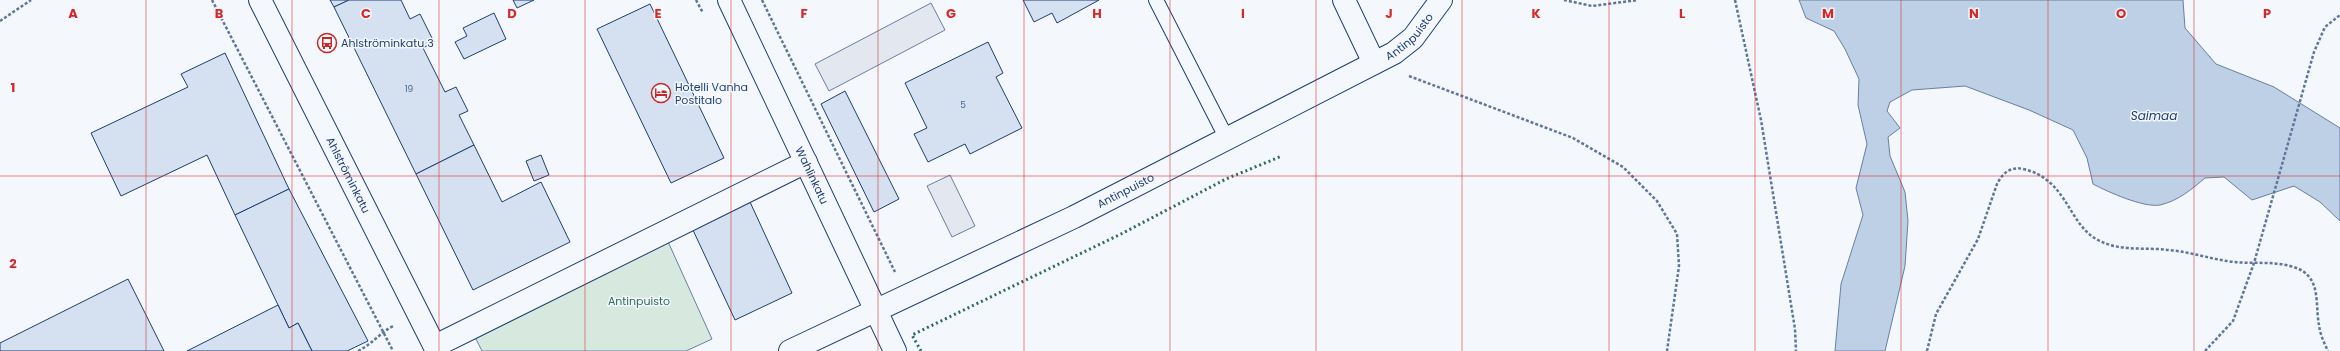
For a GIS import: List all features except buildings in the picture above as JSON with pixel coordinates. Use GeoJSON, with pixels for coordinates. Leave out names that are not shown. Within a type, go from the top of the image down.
{"type":"FeatureCollection","features":[{"type":"Feature","properties":{"kind":"street","name":"Ahlströminkatu"},"geometry":{"type":"LineString","coordinates":[[260,0],[436,349]]}},
{"type":"Feature","properties":{"kind":"street","name":"Wahlinkatu"},"geometry":{"type":"LineString","coordinates":[[729,0],[895,351]]}},
{"type":"Feature","properties":{"kind":"street"},"geometry":{"type":"LineString","coordinates":[[1344,0],[1374,63]]}},
{"type":"Feature","properties":{"kind":"street","name":"Antinpuisto"},"geometry":{"type":"LineString","coordinates":[[790,351],[1074,217],[1394,53],[1413,38],[1440,0]]}},
{"type":"Feature","properties":{"kind":"street"},"geometry":{"type":"LineString","coordinates":[[436,349],[806,162]]}},
{"type":"Feature","properties":{"kind":"lane"},"geometry":{"type":"LineString","coordinates":[[1156,0],[1227,139]]}},
{"type":"Feature","properties":{"kind":"path"},"geometry":{"type":"LineString","coordinates":[[0,21],[31,0]]}},
{"type":"Feature","properties":{"kind":"path"},"geometry":{"type":"LineString","coordinates":[[212,0],[393,351]]}},
{"type":"Feature","properties":{"kind":"path"},"geometry":{"type":"LineString","coordinates":[[762,0],[907,296]]}},
{"type":"Feature","properties":{"kind":"path"},"geometry":{"type":"LineString","coordinates":[[1564,0],[1592,6],[1638,0]]}},
{"type":"Feature","properties":{"kind":"path"},"geometry":{"type":"LineString","coordinates":[[1735,0],[1761,120],[1795,329],[1796,351]]}},
{"type":"Feature","properties":{"kind":"path"},"geometry":{"type":"LineString","coordinates":[[2205,351],[2233,321],[2254,263],[2314,52],[2325,27],[2340,15]]}},
{"type":"Feature","properties":{"kind":"path"},"geometry":{"type":"LineString","coordinates":[[1374,63],[1573,138],[1623,167],[1657,201],[1677,234],[1679,266],[1667,351]]}},
{"type":"Feature","properties":{"kind":"path"},"geometry":{"type":"LineString","coordinates":[[1928,351],[1931,330],[1938,310],[1978,239],[1996,184],[2001,176],[2008,170],[2018,168],[2028,170],[2044,178],[2060,192],[2086,231],[2106,244],[2124,248],[2170,250],[2225,261],[2292,267],[2305,272],[2311,279],[2321,333],[2328,351]]}},
{"type":"Feature","properties":{"kind":"path"},"geometry":{"type":"LineString","coordinates":[[358,351],[372,344],[383,331],[391,327]]}},
{"type":"Feature","properties":{"kind":"green space","name":"Antinpuisto"},"geometry":{"type":"Polygon","coordinates":[[[665,235],[712,339],[686,351],[482,351],[470,327],[665,235]]]}},
{"type":"Feature","properties":{"kind":"shaded area"},"geometry":{"type":"Polygon","coordinates":[[[931,3],[945,30],[829,91],[815,64],[931,3]]]}},
{"type":"Feature","properties":{"kind":"shaded area"},"geometry":{"type":"Polygon","coordinates":[[[950,175],[975,226],[952,237],[927,186],[950,175]]]}},
{"type":"Feature","properties":{"kind":"water","name":"Saimaa"},"geometry":{"type":"Polygon","coordinates":[[[1799,0],[2183,0],[2185,28],[2216,64],[2274,87],[2340,128],[2340,221],[2320,202],[2294,186],[2252,200],[2224,177],[2205,178],[2179,198],[2160,205],[2136,202],[2093,184],[2087,158],[2073,130],[2029,110],[1965,86],[1912,90],[1890,102],[1887,111],[1900,128],[1888,137],[1890,156],[1905,192],[1908,221],[1905,266],[1885,351],[1835,351],[1841,284],[1863,215],[1856,188],[1867,144],[1858,105],[1859,79],[1845,49],[1834,31],[1806,18],[1799,0]]]}},
{"type":"Feature","properties":{"kind":"hedge"},"geometry":{"type":"LineString","coordinates":[[921,351],[912,335],[1121,234],[1226,179],[1282,156]]}},
{"type":"Feature","properties":{"kind":"place","name":"Ahlströminkatu 3"},"geometry":{"type":"Point","coordinates":[327,43]}},
{"type":"Feature","properties":{"kind":"place","name":"Hotelli Vanha Postitalo"},"geometry":{"type":"Point","coordinates":[661,93]}}]}
